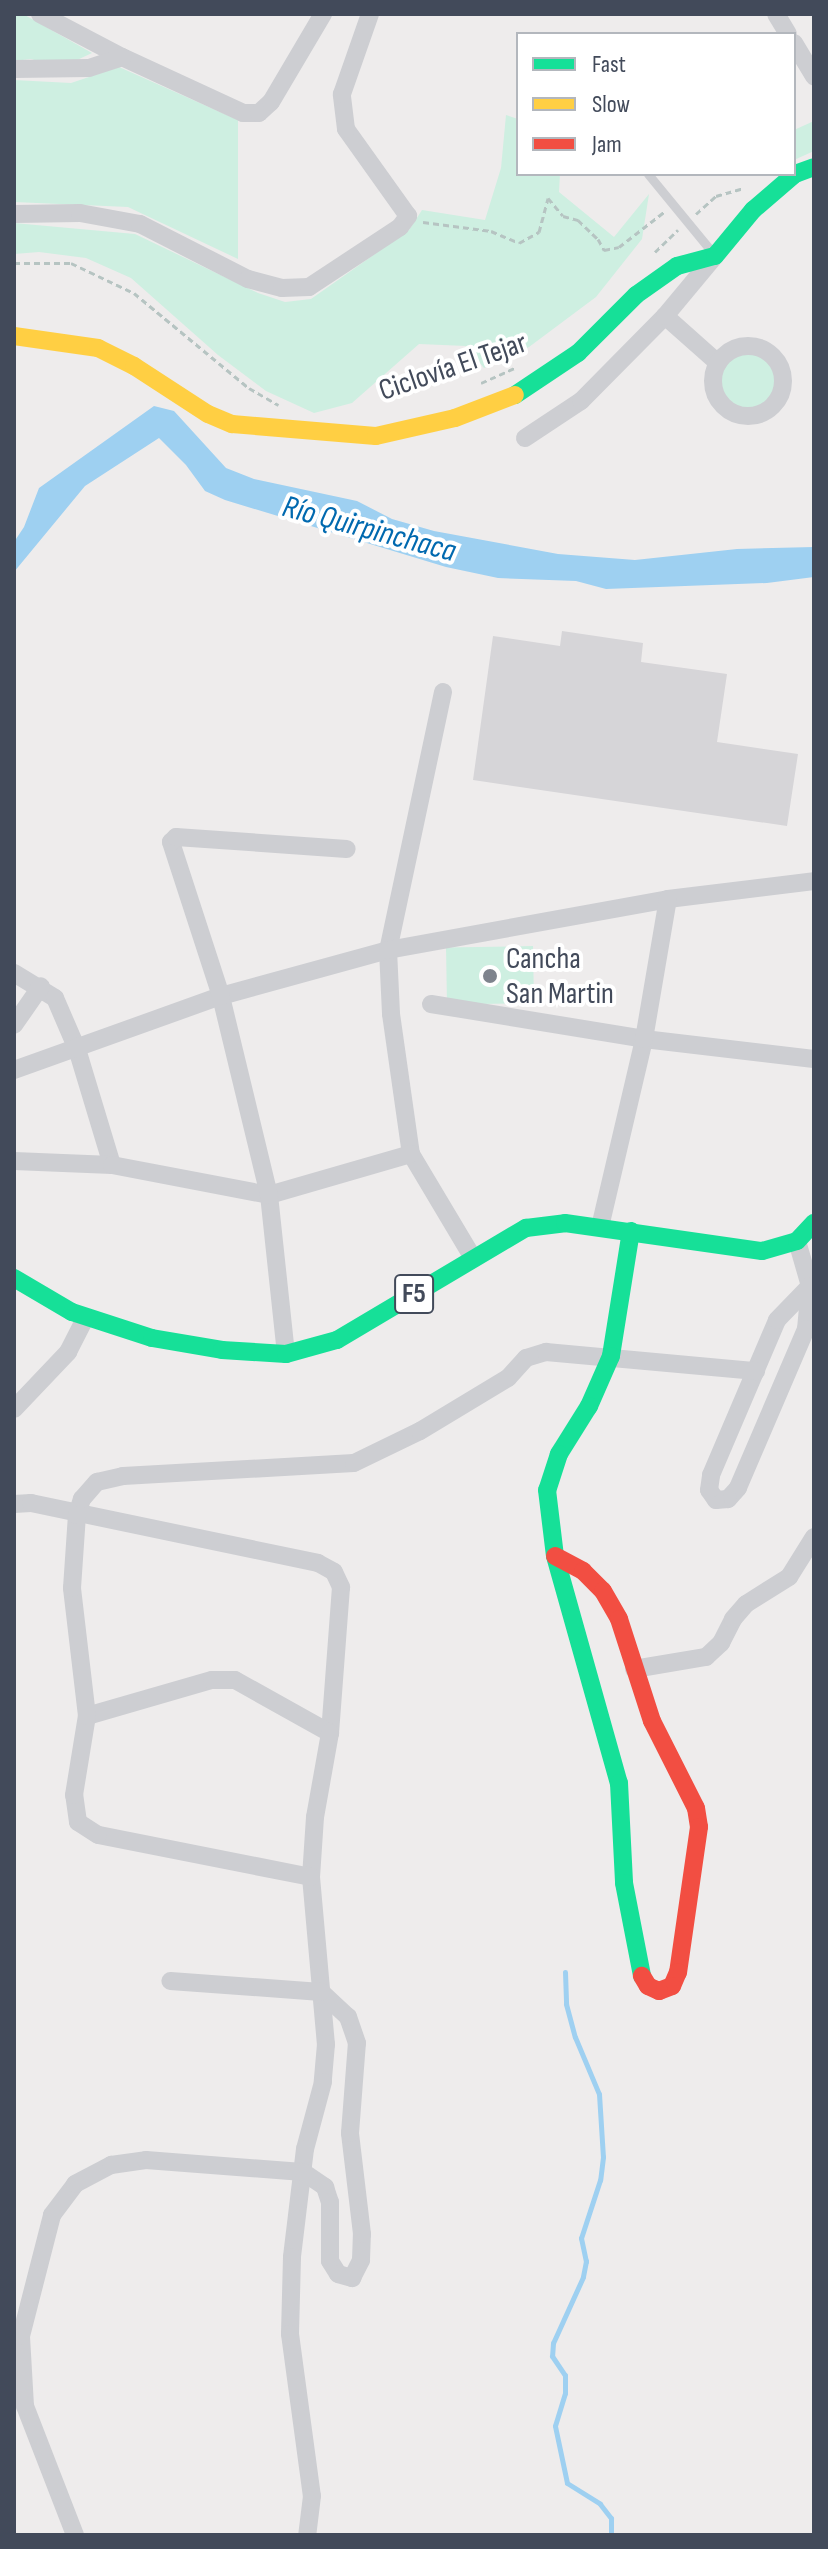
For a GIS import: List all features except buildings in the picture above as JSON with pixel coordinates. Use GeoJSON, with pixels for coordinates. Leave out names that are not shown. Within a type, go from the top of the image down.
{"type":"FeatureCollection","features":[{"type":"Feature","properties":{"kind":"main road"},"geometry":{"type":"LineString","coordinates":[[14,336],[98,348],[134,366],[208,414],[232,424],[376,436],[455,418],[519,394],[578,353],[636,295],[677,266],[715,256],[753,210],[793,176]]}},
{"type":"Feature","properties":{"kind":"main road","name":"F5"},"geometry":{"type":"LineString","coordinates":[[14,1278],[86,1317],[152,1338],[222,1350],[286,1354],[337,1340],[526,1228],[565,1223],[762,1251],[797,1241]]}},
{"type":"Feature","properties":{"kind":"main road"},"geometry":{"type":"LineString","coordinates":[[797,1241],[814,1223]]}},
{"type":"Feature","properties":{"kind":"main road"},"geometry":{"type":"LineString","coordinates":[[555,1556],[583,1571],[603,1591],[619,1619],[652,1721],[696,1808],[699,1827],[678,1972],[672,1986],[659,1991],[648,1986],[641,1974],[624,1883],[619,1783],[555,1556],[547,1490],[559,1454],[589,1406],[611,1356],[631,1231]]}},
{"type":"Feature","properties":{"kind":"street"},"geometry":{"type":"LineString","coordinates":[[40,14],[122,57],[243,113],[259,113],[271,102],[323,14]]}},
{"type":"Feature","properties":{"kind":"street"},"geometry":{"type":"LineString","coordinates":[[14,214],[80,213],[140,224],[248,279],[282,288],[309,287],[400,227],[408,216],[346,129],[342,94],[370,14]]}},
{"type":"Feature","properties":{"kind":"street"},"geometry":{"type":"LineString","coordinates":[[776,14],[787,32]]}},
{"type":"Feature","properties":{"kind":"street"},"geometry":{"type":"LineString","coordinates":[[796,46],[814,76]]}},
{"type":"Feature","properties":{"kind":"street"},"geometry":{"type":"LineString","coordinates":[[14,69],[89,68],[122,57]]}},
{"type":"Feature","properties":{"kind":"street"},"geometry":{"type":"LineString","coordinates":[[525,438],[581,401],[665,316],[715,256]]}},
{"type":"Feature","properties":{"kind":"street"},"geometry":{"type":"LineString","coordinates":[[665,316],[718,363]]}},
{"type":"Feature","properties":{"kind":"street"},"geometry":{"type":"LineString","coordinates":[[443,692],[388,950],[391,1014],[411,1154],[473,1258]]}},
{"type":"Feature","properties":{"kind":"street"},"geometry":{"type":"LineString","coordinates":[[286,1354],[269,1195],[221,996],[171,842],[176,837],[347,849]]}},
{"type":"Feature","properties":{"kind":"street"},"geometry":{"type":"LineString","coordinates":[[14,1070],[221,996],[388,950],[668,899],[814,881]]}},
{"type":"Feature","properties":{"kind":"street"},"geometry":{"type":"LineString","coordinates":[[600,1227],[644,1039],[668,899]]}},
{"type":"Feature","properties":{"kind":"street"},"geometry":{"type":"LineString","coordinates":[[14,973],[41,986],[55,998],[77,1049],[112,1165]]}},
{"type":"Feature","properties":{"kind":"street"},"geometry":{"type":"LineString","coordinates":[[14,1025],[41,986]]}},
{"type":"Feature","properties":{"kind":"street"},"geometry":{"type":"LineString","coordinates":[[431,1004],[644,1039],[814,1059]]}},
{"type":"Feature","properties":{"kind":"street"},"geometry":{"type":"LineString","coordinates":[[14,1161],[112,1165],[269,1195],[411,1154]]}},
{"type":"Feature","properties":{"kind":"street"},"geometry":{"type":"LineString","coordinates":[[797,1241],[810,1286],[806,1329],[738,1488],[728,1499],[716,1500],[709,1490],[711,1475],[777,1320],[810,1286]]}},
{"type":"Feature","properties":{"kind":"street"},"geometry":{"type":"LineString","coordinates":[[14,1409],[68,1352],[86,1317]]}},
{"type":"Feature","properties":{"kind":"street"},"geometry":{"type":"LineString","coordinates":[[311,1877],[98,1835],[78,1822],[74,1795],[87,1716],[72,1588],[77,1515],[82,1499],[97,1482],[123,1476],[354,1463],[420,1431],[508,1378],[526,1358],[546,1352],[756,1371]]}},
{"type":"Feature","properties":{"kind":"street"},"geometry":{"type":"LineString","coordinates":[[14,1504],[31,1503],[318,1563],[334,1572],[341,1587],[330,1733],[315,1817],[311,1877],[326,2044],[323,2082],[305,2149],[292,2257],[290,2334],[312,2496],[307,2535]]}},
{"type":"Feature","properties":{"kind":"street"},"geometry":{"type":"LineString","coordinates":[[634,1669],[706,1657],[721,1643],[746,1604],[789,1577],[814,1537]]}},
{"type":"Feature","properties":{"kind":"street"},"geometry":{"type":"LineString","coordinates":[[87,1716],[212,1680],[235,1680],[330,1733]]}},
{"type":"Feature","properties":{"kind":"street"},"geometry":{"type":"LineString","coordinates":[[75,2535],[25,2406],[21,2336],[52,2215],[75,2184],[111,2165],[146,2160],[303,2172],[325,2187],[330,2202],[330,2261],[338,2274],[352,2278],[361,2260],[362,2234],[350,2133],[357,2043],[348,2017],[321,1992],[170,1981]]}},
{"type":"Feature","properties":{"kind":"lane"},"geometry":{"type":"LineString","coordinates":[[650,176],[715,256]]}},
{"type":"Feature","properties":{"kind":"path"},"geometry":{"type":"LineString","coordinates":[[655,252],[716,196],[758,184]]}},
{"type":"Feature","properties":{"kind":"path"},"geometry":{"type":"LineString","coordinates":[[408,216],[421,221],[491,231],[519,243],[539,232],[548,198],[563,216],[578,220],[598,239],[604,250],[619,247],[674,205]]}},
{"type":"Feature","properties":{"kind":"path"},"geometry":{"type":"LineString","coordinates":[[14,263],[71,263],[134,293],[249,388],[286,410]]}},
{"type":"Feature","properties":{"kind":"path","name":"Ciclovía El Tejar"},"geometry":{"type":"LineString","coordinates":[[480,383],[521,366]]}},
{"type":"Feature","properties":{"kind":"green space"},"geometry":{"type":"Polygon","coordinates":[[[14,14],[23,14],[92,53],[60,68],[31,59],[14,61],[14,14]]]}},
{"type":"Feature","properties":{"kind":"green space"},"geometry":{"type":"Polygon","coordinates":[[[119,67],[238,120],[238,259],[128,207],[14,202],[14,80],[71,83],[119,67]]]}},
{"type":"Feature","properties":{"kind":"green space"},"geometry":{"type":"Polygon","coordinates":[[[506,115],[516,118],[516,176],[560,176],[559,192],[614,237],[649,194],[642,239],[596,297],[529,347],[484,368],[466,346],[419,344],[352,403],[314,413],[266,391],[218,355],[131,278],[86,258],[39,252],[14,254],[14,223],[135,234],[258,293],[285,302],[311,299],[409,230],[422,210],[485,220],[501,168],[506,115]]]}},
{"type":"Feature","properties":{"kind":"green space"},"geometry":{"type":"Polygon","coordinates":[[[814,121],[814,151],[796,159],[796,129],[814,121]]]}},
{"type":"Feature","properties":{"kind":"green space"},"geometry":{"type":"Polygon","coordinates":[[[748,352],[759,354],[768,361],[775,370],[775,392],[768,401],[759,408],[748,410],[737,408],[728,401],[721,392],[719,381],[721,370],[728,361],[737,354],[748,352]]]}},
{"type":"Feature","properties":{"kind":"green space","name":"Cancha San Martin"},"geometry":{"type":"Polygon","coordinates":[[[533,946],[534,1003],[447,1005],[446,948],[533,946]]]}},
{"type":"Feature","properties":{"kind":"water","name":"Río Quirpinchaca"},"geometry":{"type":"Polygon","coordinates":[[[154,406],[174,411],[226,468],[254,479],[357,501],[392,519],[434,531],[558,554],[635,560],[737,549],[814,547],[814,577],[767,583],[606,589],[576,581],[498,578],[446,567],[225,500],[205,491],[186,465],[159,438],[85,486],[14,572],[14,542],[24,527],[39,488],[154,406]]]}},
{"type":"Feature","properties":{"kind":"waterway"},"geometry":{"type":"LineString","coordinates":[[565,1972],[566,2004],[575,2037],[599,2094],[603,2157],[600,2180],[581,2238],[586,2261],[583,2277],[553,2343],[552,2356],[565,2375],[565,2393],[555,2426],[567,2483],[600,2504],[611,2518],[611,2535]]}},
{"type":"Feature","properties":{"kind":"traffic: fast"},"geometry":{"type":"LineString","coordinates":[[796,174],[814,167]]}},
{"type":"Feature","properties":{"kind":"traffic: fast"},"geometry":{"type":"LineString","coordinates":[[515,395],[578,353],[636,295],[677,266],[715,256],[753,210],[793,176]]}},
{"type":"Feature","properties":{"kind":"traffic: fast"},"geometry":{"type":"LineString","coordinates":[[14,1278],[72,1312],[152,1338],[222,1350],[286,1354],[337,1340],[526,1228],[565,1223],[762,1251],[797,1241],[814,1223]]}},
{"type":"Feature","properties":{"kind":"traffic: fast"},"geometry":{"type":"LineString","coordinates":[[631,1231],[611,1356],[589,1406],[559,1454],[547,1490],[555,1556],[619,1783],[624,1883],[642,1976]]}},
{"type":"Feature","properties":{"kind":"traffic: slow"},"geometry":{"type":"LineString","coordinates":[[14,336],[98,348],[134,366],[208,414],[232,424],[376,436],[455,418],[515,395]]}},
{"type":"Feature","properties":{"kind":"traffic: jam"},"geometry":{"type":"LineString","coordinates":[[555,1556],[583,1571],[603,1591],[619,1619],[652,1721],[696,1808],[699,1827],[678,1972],[672,1986],[659,1991],[648,1986],[642,1976]]}},
{"type":"Feature","properties":{"kind":"place","name":"Cancha San Martin"},"geometry":{"type":"Point","coordinates":[490,976]}}]}
